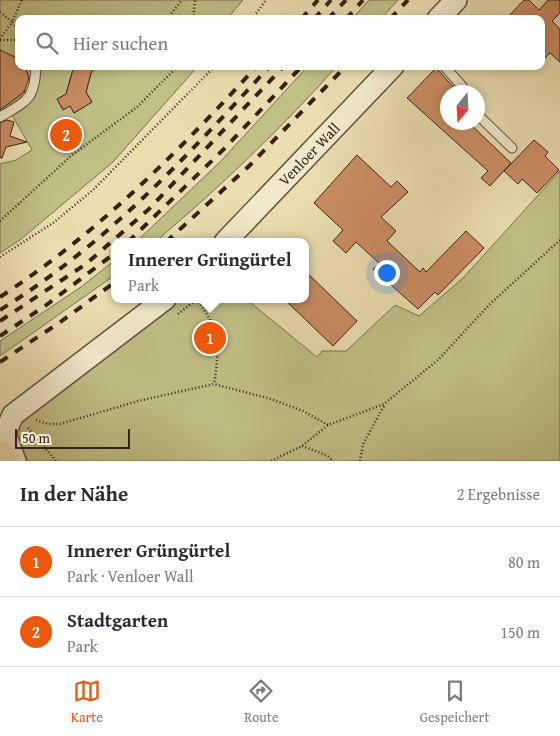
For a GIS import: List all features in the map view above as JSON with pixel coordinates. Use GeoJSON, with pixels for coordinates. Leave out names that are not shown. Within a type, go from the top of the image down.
{"type":"FeatureCollection","features":[{"type":"Feature","properties":{"kind":"main road"},"geometry":{"type":"LineString","coordinates":[[0,454],[7,461]]}},
{"type":"Feature","properties":{"kind":"street"},"geometry":{"type":"LineString","coordinates":[[442,15],[456,0]]}},
{"type":"Feature","properties":{"kind":"street","name":"Venloer Wall"},"geometry":{"type":"LineString","coordinates":[[229,238],[389,70]]}},
{"type":"Feature","properties":{"kind":"street"},"geometry":{"type":"LineString","coordinates":[[15,461],[5,433],[13,415],[160,303]]}},
{"type":"Feature","properties":{"kind":"lane"},"geometry":{"type":"LineString","coordinates":[[0,117],[29,98],[35,86],[36,70]]}},
{"type":"Feature","properties":{"kind":"lane"},"geometry":{"type":"LineString","coordinates":[[448,70],[462,85]]}},
{"type":"Feature","properties":{"kind":"lane"},"geometry":{"type":"LineString","coordinates":[[485,122],[512,148]]}},
{"type":"Feature","properties":{"kind":"path"},"geometry":{"type":"LineString","coordinates":[[15,15],[22,0]]}},
{"type":"Feature","properties":{"kind":"path"},"geometry":{"type":"LineString","coordinates":[[171,15],[182,0]]}},
{"type":"Feature","properties":{"kind":"path"},"geometry":{"type":"LineString","coordinates":[[193,15],[195,0]]}},
{"type":"Feature","properties":{"kind":"path"},"geometry":{"type":"LineString","coordinates":[[255,15],[266,0]]}},
{"type":"Feature","properties":{"kind":"path"},"geometry":{"type":"LineString","coordinates":[[0,12],[15,25]]}},
{"type":"Feature","properties":{"kind":"path"},"geometry":{"type":"LineString","coordinates":[[0,39],[15,15]]}},
{"type":"Feature","properties":{"kind":"path"},"geometry":{"type":"LineString","coordinates":[[0,39],[15,40]]}},
{"type":"Feature","properties":{"kind":"path"},"geometry":{"type":"LineString","coordinates":[[0,221],[71,156],[137,107],[174,70]]}},
{"type":"Feature","properties":{"kind":"path"},"geometry":{"type":"LineString","coordinates":[[0,257],[53,224],[93,190],[211,70]]}},
{"type":"Feature","properties":{"kind":"path"},"geometry":{"type":"LineString","coordinates":[[271,461],[302,446],[328,425],[384,404],[438,360],[490,304],[560,240]]}},
{"type":"Feature","properties":{"kind":"path"},"geometry":{"type":"LineString","coordinates":[[199,303],[209,315],[217,338],[219,358],[214,384]]}},
{"type":"Feature","properties":{"kind":"path"},"geometry":{"type":"LineString","coordinates":[[13,415],[48,424],[60,424],[138,402],[214,384],[271,399],[303,411],[328,425]]}},
{"type":"Feature","properties":{"kind":"path"},"geometry":{"type":"LineString","coordinates":[[360,461],[363,444],[384,404]]}},
{"type":"Feature","properties":{"kind":"path"},"geometry":{"type":"LineString","coordinates":[[13,415],[27,427],[56,461]]}},
{"type":"Feature","properties":{"kind":"path"},"geometry":{"type":"LineString","coordinates":[[302,446],[328,456],[333,461]]}},
{"type":"Feature","properties":{"kind":"green space"},"geometry":{"type":"Polygon","coordinates":[[[0,0],[243,0],[230,15],[15,15],[15,57],[0,59],[0,0]]]}},
{"type":"Feature","properties":{"kind":"green space"},"geometry":{"type":"Polygon","coordinates":[[[369,0],[398,0],[385,15],[356,15],[369,0]]]}},
{"type":"Feature","properties":{"kind":"green space"},"geometry":{"type":"Polygon","coordinates":[[[26,70],[73,70],[66,94],[74,113],[92,102],[86,92],[91,73],[95,70],[194,70],[113,162],[20,240],[0,253],[0,164],[16,160],[32,150],[12,115],[0,120],[0,99],[9,104],[32,86],[26,70]]]}},
{"type":"Feature","properties":{"kind":"green space"},"geometry":{"type":"Polygon","coordinates":[[[304,70],[333,70],[272,135],[160,238],[140,238],[221,161],[304,70]]]}},
{"type":"Feature","properties":{"kind":"green space"},"geometry":{"type":"Polygon","coordinates":[[[560,171],[560,461],[29,461],[20,449],[13,426],[25,414],[173,303],[251,303],[317,357],[322,351],[346,351],[395,305],[419,316],[463,278],[560,171]]]}},
{"type":"Feature","properties":{"kind":"green space"},"geometry":{"type":"Polygon","coordinates":[[[111,263],[111,278],[0,356],[0,341],[81,287],[111,263]]]}},
{"type":"Feature","properties":{"kind":"building"},"geometry":{"type":"Polygon","coordinates":[[[524,0],[529,0],[539,10],[548,0],[560,0],[560,13],[552,21],[560,29],[560,62],[550,53],[545,58],[545,15],[510,15],[524,0]]]}},
{"type":"Feature","properties":{"kind":"building"},"geometry":{"type":"Polygon","coordinates":[[[0,50],[15,57],[15,70],[26,70],[29,78],[24,92],[0,110],[0,50]]]}},
{"type":"Feature","properties":{"kind":"building"},"geometry":{"type":"Polygon","coordinates":[[[73,70],[92,70],[86,92],[92,102],[74,113],[70,106],[63,110],[57,99],[66,94],[73,70]]]}},
{"type":"Feature","properties":{"kind":"building"},"geometry":{"type":"Polygon","coordinates":[[[434,70],[438,70],[452,85],[440,85],[440,128],[407,98],[434,70]]]}},
{"type":"Feature","properties":{"kind":"building"},"geometry":{"type":"Polygon","coordinates":[[[7,120],[14,122],[10,136],[27,142],[6,147],[2,158],[0,158],[0,123],[7,120]]]}},
{"type":"Feature","properties":{"kind":"building"},"geometry":{"type":"Polygon","coordinates":[[[443,130],[476,130],[511,163],[490,186],[481,178],[488,171],[443,130]]]}},
{"type":"Feature","properties":{"kind":"building"},"geometry":{"type":"Polygon","coordinates":[[[534,140],[548,152],[545,156],[559,170],[537,193],[522,179],[518,184],[504,171],[534,140]]]}},
{"type":"Feature","properties":{"kind":"building"},"geometry":{"type":"Polygon","coordinates":[[[357,155],[391,187],[397,181],[408,192],[381,217],[396,231],[387,241],[420,272],[423,268],[426,272],[466,231],[484,248],[438,295],[435,292],[418,309],[373,269],[379,263],[356,242],[346,253],[333,241],[343,230],[314,203],[357,155]]]}},
{"type":"Feature","properties":{"kind":"building"},"geometry":{"type":"Polygon","coordinates":[[[309,275],[357,321],[333,346],[288,303],[309,303],[309,275]]]}},
{"type":"Feature","properties":{"kind":"railway"},"geometry":{"type":"LineString","coordinates":[[305,15],[318,0]]}},
{"type":"Feature","properties":{"kind":"railway"},"geometry":{"type":"LineString","coordinates":[[318,15],[331,0]]}},
{"type":"Feature","properties":{"kind":"railway"},"geometry":{"type":"LineString","coordinates":[[332,15],[346,0]]}},
{"type":"Feature","properties":{"kind":"railway"},"geometry":{"type":"LineString","coordinates":[[350,15],[363,0]]}},
{"type":"Feature","properties":{"kind":"railway"},"geometry":{"type":"LineString","coordinates":[[394,15],[408,0]]}},
{"type":"Feature","properties":{"kind":"railway"},"geometry":{"type":"LineString","coordinates":[[0,297],[70,246],[136,190],[253,70]]}},
{"type":"Feature","properties":{"kind":"railway"},"geometry":{"type":"LineString","coordinates":[[0,310],[76,257],[110,228],[176,166],[266,70]]}},
{"type":"Feature","properties":{"kind":"railway"},"geometry":{"type":"LineString","coordinates":[[116,238],[149,209],[280,70]]}},
{"type":"Feature","properties":{"kind":"railway"},"geometry":{"type":"LineString","coordinates":[[132,238],[225,148],[298,70]]}},
{"type":"Feature","properties":{"kind":"railway"},"geometry":{"type":"LineString","coordinates":[[170,238],[248,167],[342,70]]}},
{"type":"Feature","properties":{"kind":"railway"},"geometry":{"type":"LineString","coordinates":[[0,321],[86,264],[111,242]]}},
{"type":"Feature","properties":{"kind":"railway"},"geometry":{"type":"LineString","coordinates":[[0,336],[45,306],[111,256]]}},
{"type":"Feature","properties":{"kind":"railway"},"geometry":{"type":"LineString","coordinates":[[0,362],[59,323],[111,285]]}},
{"type":"Feature","properties":{"kind":"place","name":"Stadtgarten"},"geometry":{"type":"Point","coordinates":[66,135]}},
{"type":"Feature","properties":{"kind":"place","name":"Innerer Grüngürtel"},"geometry":{"type":"Point","coordinates":[210,338]}}]}
